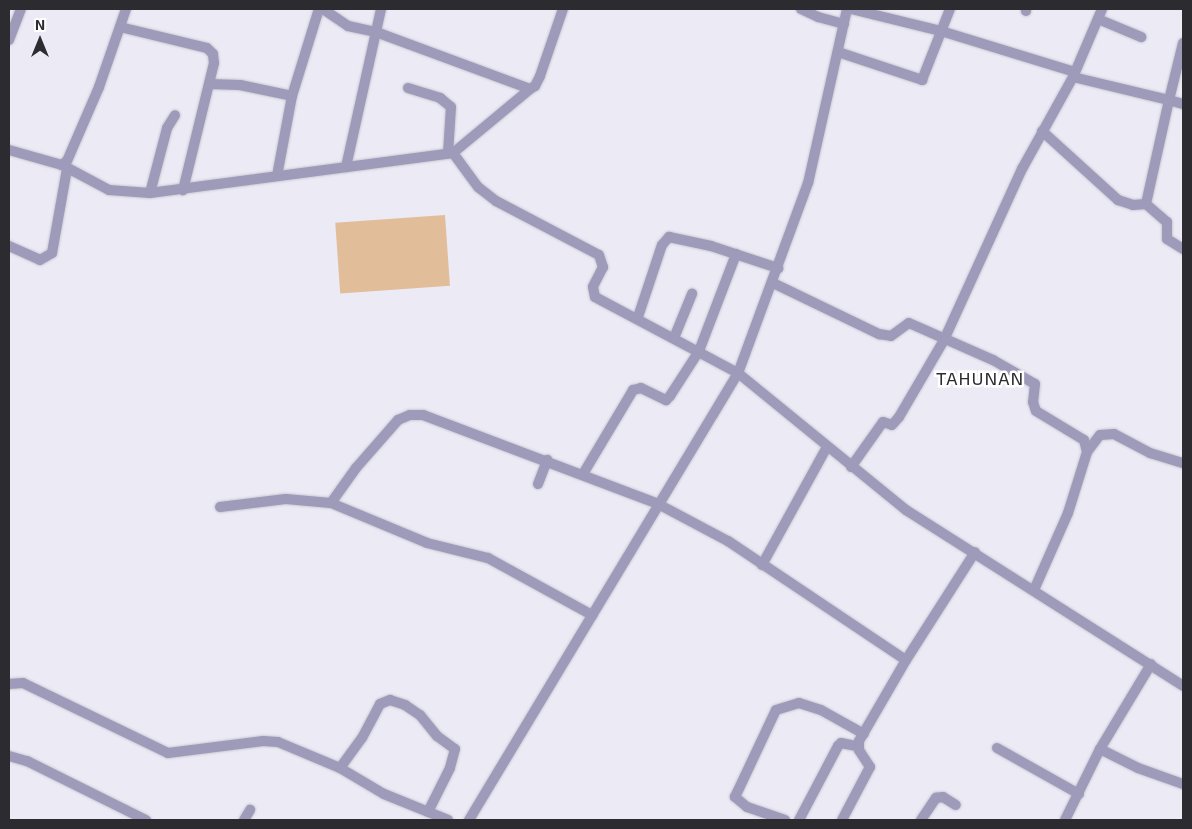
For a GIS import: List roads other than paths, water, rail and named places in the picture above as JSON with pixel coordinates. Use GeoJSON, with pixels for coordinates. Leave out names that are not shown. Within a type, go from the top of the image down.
{"type":"FeatureCollection","features":[{"type":"Feature","properties":{"kind":"street"},"geometry":{"type":"LineString","coordinates":[[9,40],[22,9]]}},
{"type":"Feature","properties":{"kind":"street"},"geometry":{"type":"LineString","coordinates":[[9,246],[40,260],[49,257],[64,167],[74,149],[126,9]]}},
{"type":"Feature","properties":{"kind":"street"},"geometry":{"type":"LineString","coordinates":[[277,176],[292,96],[319,9]]}},
{"type":"Feature","properties":{"kind":"street"},"geometry":{"type":"LineString","coordinates":[[323,9],[348,26],[376,32],[530,89]]}},
{"type":"Feature","properties":{"kind":"street"},"geometry":{"type":"LineString","coordinates":[[346,167],[381,9]]}},
{"type":"Feature","properties":{"kind":"street"},"geometry":{"type":"LineString","coordinates":[[9,150],[64,167],[109,190],[150,194],[451,153],[535,86],[562,9]]}},
{"type":"Feature","properties":{"kind":"street"},"geometry":{"type":"LineString","coordinates":[[801,9],[844,24]]}},
{"type":"Feature","properties":{"kind":"street"},"geometry":{"type":"LineString","coordinates":[[469,820],[738,373],[808,183],[847,9]]}},
{"type":"Feature","properties":{"kind":"street"},"geometry":{"type":"LineString","coordinates":[[851,9],[942,31],[1074,75],[1183,104]]}},
{"type":"Feature","properties":{"kind":"street"},"geometry":{"type":"LineString","coordinates":[[838,52],[920,81],[950,9]]}},
{"type":"Feature","properties":{"kind":"street"},"geometry":{"type":"LineString","coordinates":[[851,467],[883,422],[892,426],[944,340],[1042,131],[1074,75],[1102,9]]}},
{"type":"Feature","properties":{"kind":"street"},"geometry":{"type":"LineString","coordinates":[[1098,19],[1141,37]]}},
{"type":"Feature","properties":{"kind":"street"},"geometry":{"type":"LineString","coordinates":[[120,27],[206,48],[213,54],[214,63],[183,190]]}},
{"type":"Feature","properties":{"kind":"street"},"geometry":{"type":"LineString","coordinates":[[1146,204],[1168,100],[1180,70],[1183,44]]}},
{"type":"Feature","properties":{"kind":"street"},"geometry":{"type":"LineString","coordinates":[[209,84],[240,85],[292,96]]}},
{"type":"Feature","properties":{"kind":"street"},"geometry":{"type":"LineString","coordinates":[[408,88],[440,98],[451,107],[451,153],[478,187],[496,201],[599,255],[603,267],[593,287],[593,296],[638,318],[738,373],[906,510],[975,552],[1183,686]]}},
{"type":"Feature","properties":{"kind":"street"},"geometry":{"type":"LineString","coordinates":[[150,194],[167,128],[175,115]]}},
{"type":"Feature","properties":{"kind":"street"},"geometry":{"type":"LineString","coordinates":[[1042,131],[1085,167],[1118,200],[1133,205],[1146,204],[1168,222],[1167,239],[1183,248]]}},
{"type":"Feature","properties":{"kind":"street"},"geometry":{"type":"LineString","coordinates":[[638,318],[666,237],[672,236],[778,268]]}},
{"type":"Feature","properties":{"kind":"street"},"geometry":{"type":"LineString","coordinates":[[583,474],[634,390],[641,388],[666,400],[700,351],[736,254]]}},
{"type":"Feature","properties":{"kind":"street"},"geometry":{"type":"LineString","coordinates":[[772,284],[886,337],[909,323],[993,360],[1035,384],[1033,402],[1036,411],[1084,440],[1087,452]]}},
{"type":"Feature","properties":{"kind":"street"},"geometry":{"type":"LineString","coordinates":[[674,338],[692,294]]}},
{"type":"Feature","properties":{"kind":"street"},"geometry":{"type":"LineString","coordinates":[[331,503],[379,440],[398,420],[410,415],[423,415],[456,425],[658,504],[728,541],[906,660]]}},
{"type":"Feature","properties":{"kind":"street"},"geometry":{"type":"LineString","coordinates":[[1034,590],[1068,513],[1087,452],[1100,435],[1107,432],[1150,453],[1183,463]]}},
{"type":"Feature","properties":{"kind":"street"},"geometry":{"type":"LineString","coordinates":[[762,565],[827,447]]}},
{"type":"Feature","properties":{"kind":"street"},"geometry":{"type":"LineString","coordinates":[[538,484],[547,460]]}},
{"type":"Feature","properties":{"kind":"street"},"geometry":{"type":"LineString","coordinates":[[220,507],[286,499],[331,503],[427,543],[488,558],[592,615]]}},
{"type":"Feature","properties":{"kind":"street"},"geometry":{"type":"LineString","coordinates":[[857,746],[906,660],[975,552]]}},
{"type":"Feature","properties":{"kind":"street"},"geometry":{"type":"LineString","coordinates":[[1065,820],[1100,749],[1151,664]]}},
{"type":"Feature","properties":{"kind":"street"},"geometry":{"type":"LineString","coordinates":[[9,684],[23,683],[168,753],[270,741],[292,746],[340,768],[384,794],[448,820]]}},
{"type":"Feature","properties":{"kind":"street"},"geometry":{"type":"LineString","coordinates":[[340,768],[362,738],[380,704],[390,700],[405,705],[420,715],[437,736],[455,749],[450,768],[428,812]]}},
{"type":"Feature","properties":{"kind":"street"},"geometry":{"type":"LineString","coordinates":[[785,820],[747,807],[736,797],[776,710],[799,703],[821,710],[864,734]]}},
{"type":"Feature","properties":{"kind":"street"},"geometry":{"type":"LineString","coordinates":[[799,820],[841,743],[857,746],[870,767],[842,820]]}},
{"type":"Feature","properties":{"kind":"street"},"geometry":{"type":"LineString","coordinates":[[997,748],[1079,794]]}},
{"type":"Feature","properties":{"kind":"street"},"geometry":{"type":"LineString","coordinates":[[1100,749],[1138,768],[1183,784]]}},
{"type":"Feature","properties":{"kind":"street"},"geometry":{"type":"LineString","coordinates":[[9,756],[27,761],[146,820]]}},
{"type":"Feature","properties":{"kind":"street"},"geometry":{"type":"LineString","coordinates":[[921,820],[936,798],[943,797],[956,805]]}},
{"type":"Feature","properties":{"kind":"street"},"geometry":{"type":"LineString","coordinates":[[244,820],[250,810]]}},
{"type":"Feature","properties":{"kind":"district","name":"TAHUNAN"},"geometry":{"type":"Point","coordinates":[980,378]}}]}
